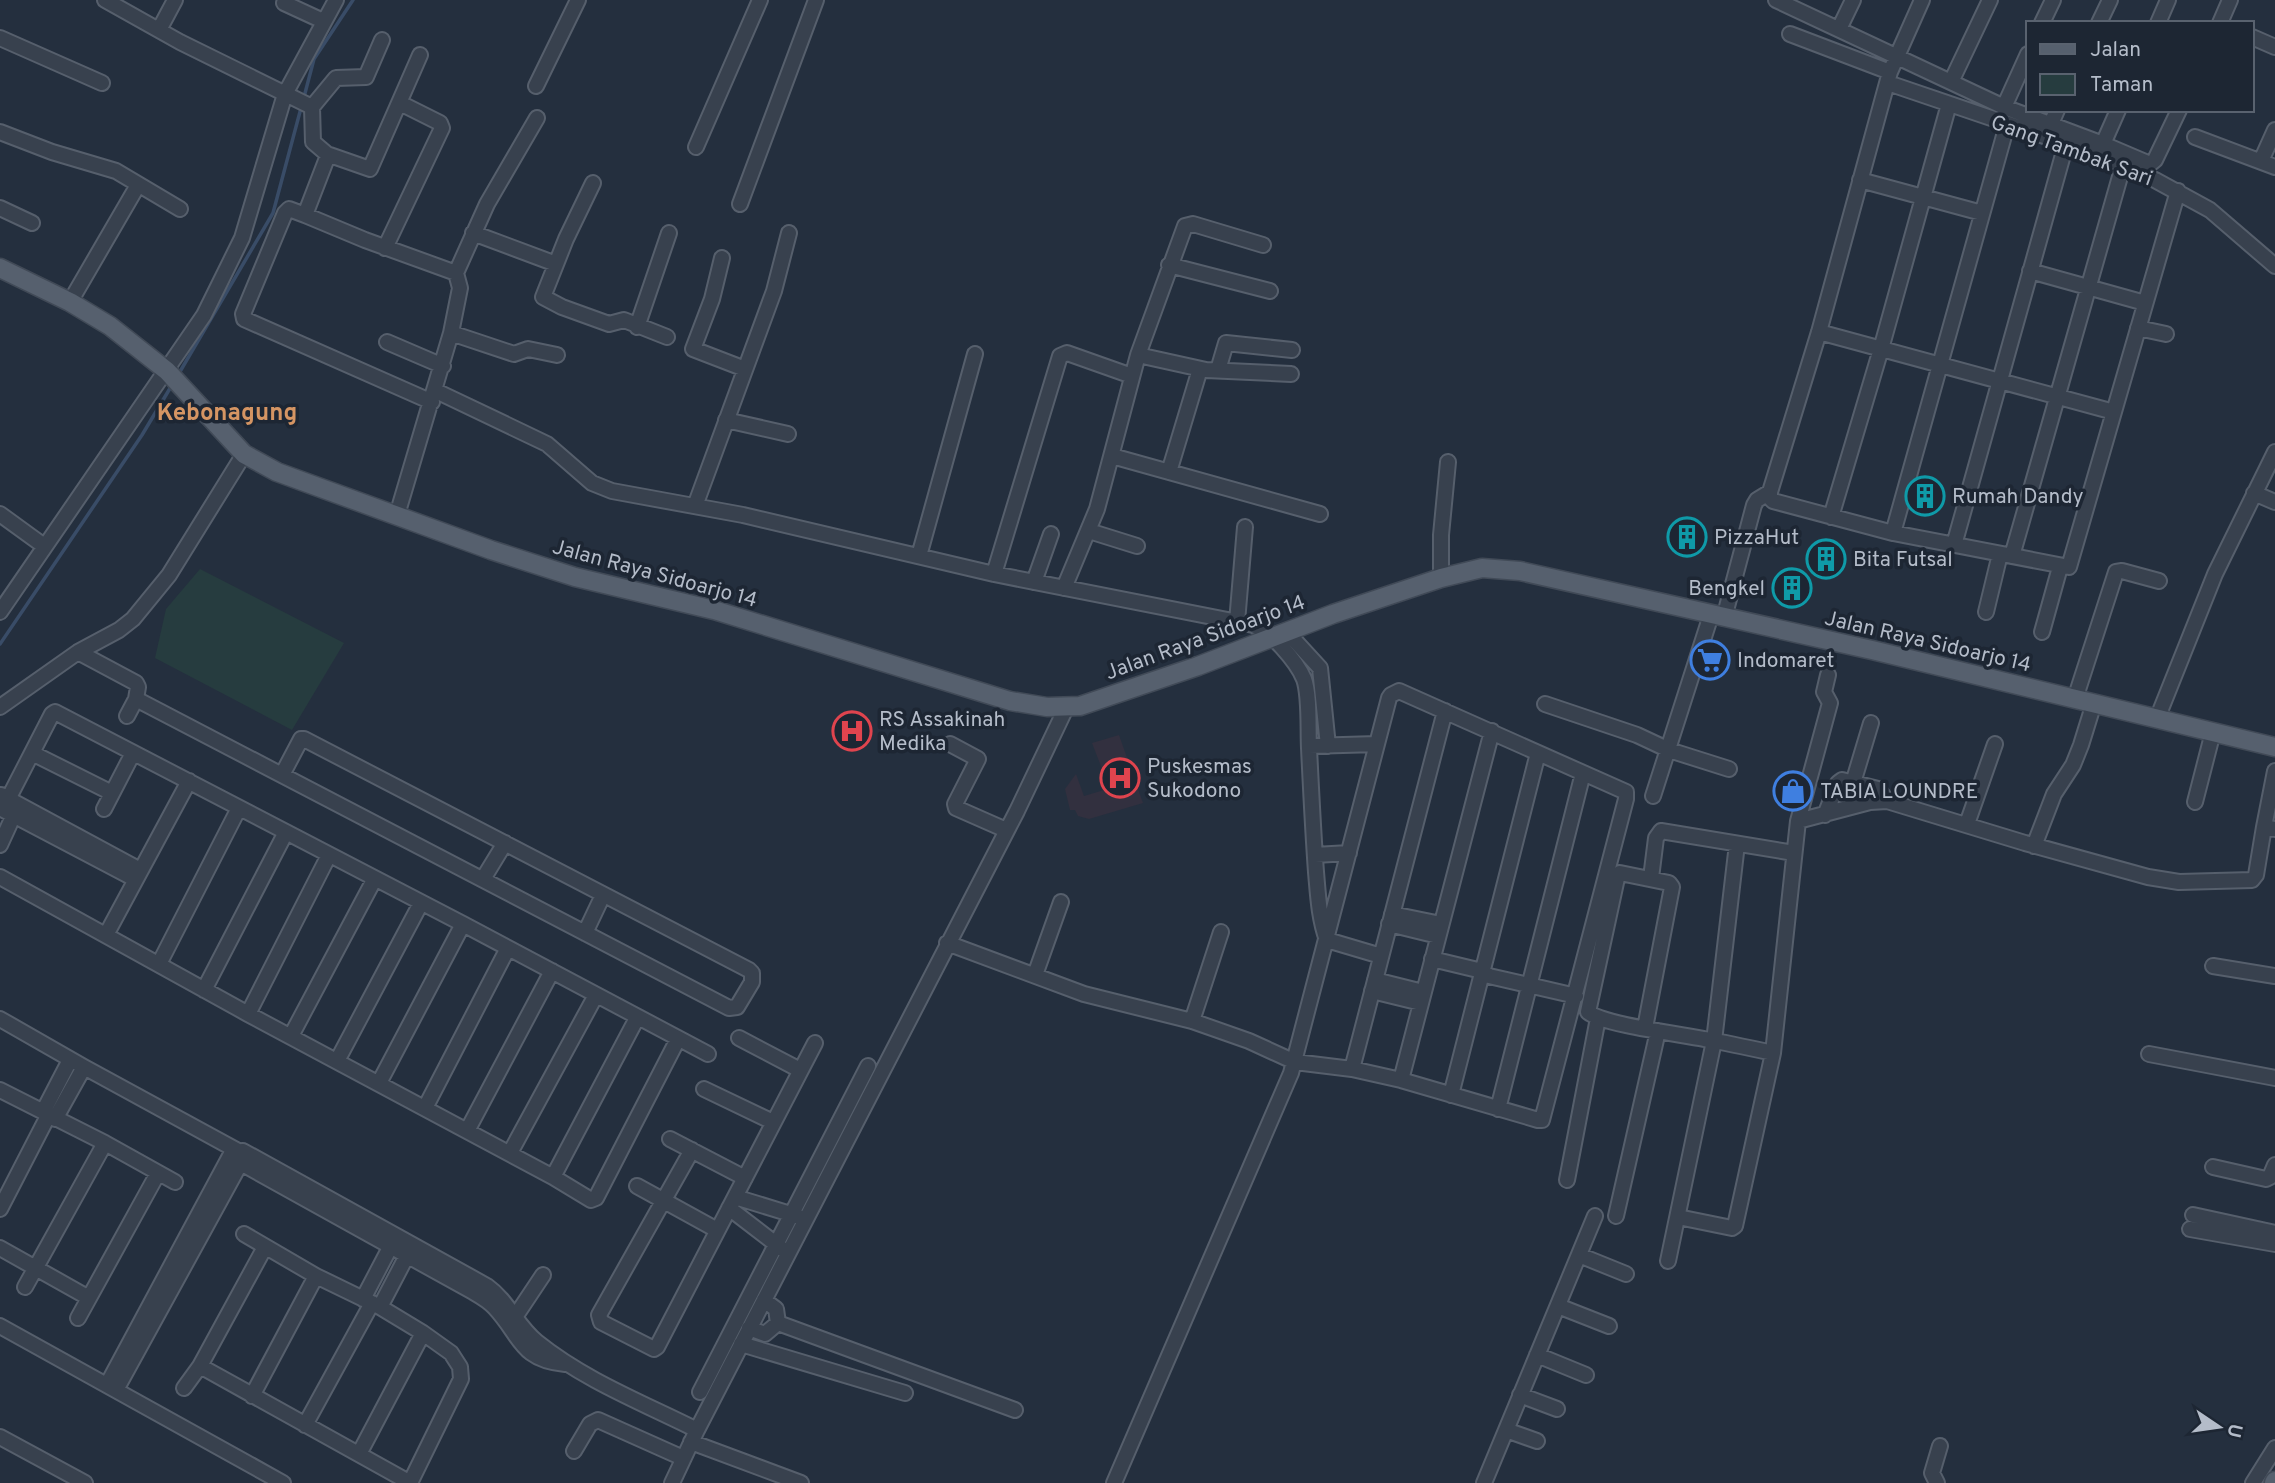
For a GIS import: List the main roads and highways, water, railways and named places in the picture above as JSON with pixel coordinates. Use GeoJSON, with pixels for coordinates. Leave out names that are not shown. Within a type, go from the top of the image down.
{"type":"FeatureCollection","features":[{"type":"Feature","properties":{"kind":"main road","name":"Jalan Raya Sidoarjo 14"},"geometry":{"type":"LineString","coordinates":[[0,268],[70,302],[110,326],[169,374],[231,443],[244,454],[277,472],[491,550],[575,577],[724,612],[1010,701],[1066,708],[1099,700],[1441,578],[1482,568],[1520,571],[1872,650],[2275,747]]}},
{"type":"Feature","properties":{"kind":"waterway"},"geometry":{"type":"LineString","coordinates":[[304,97],[314,59],[353,0]]}},
{"type":"Feature","properties":{"kind":"waterway"},"geometry":{"type":"LineString","coordinates":[[178,375],[273,213],[301,108]]}},
{"type":"Feature","properties":{"kind":"waterway"},"geometry":{"type":"LineString","coordinates":[[0,644],[142,435],[172,385]]}},
{"type":"Feature","properties":{"kind":"place","name":"Rumah Dandy"},"geometry":{"type":"Point","coordinates":[1925,496]}},
{"type":"Feature","properties":{"kind":"place","name":"PizzaHut"},"geometry":{"type":"Point","coordinates":[1687,537]}},
{"type":"Feature","properties":{"kind":"place","name":"Bita Futsal"},"geometry":{"type":"Point","coordinates":[1826,559]}},
{"type":"Feature","properties":{"kind":"place","name":"Bengkel"},"geometry":{"type":"Point","coordinates":[1792,588]}},
{"type":"Feature","properties":{"kind":"place","name":"Indomaret"},"geometry":{"type":"Point","coordinates":[1710,660]}},
{"type":"Feature","properties":{"kind":"place","name":"RS Assakinah Medika"},"geometry":{"type":"Point","coordinates":[852,731]}},
{"type":"Feature","properties":{"kind":"place","name":"Puskesmas Sukodono"},"geometry":{"type":"Point","coordinates":[1120,778]}},
{"type":"Feature","properties":{"kind":"place","name":"TABIA LOUNDRE"},"geometry":{"type":"Point","coordinates":[1793,791]}},
{"type":"Feature","properties":{"kind":"district","name":"Kebonagung"},"geometry":{"type":"Point","coordinates":[227,412]}}]}
